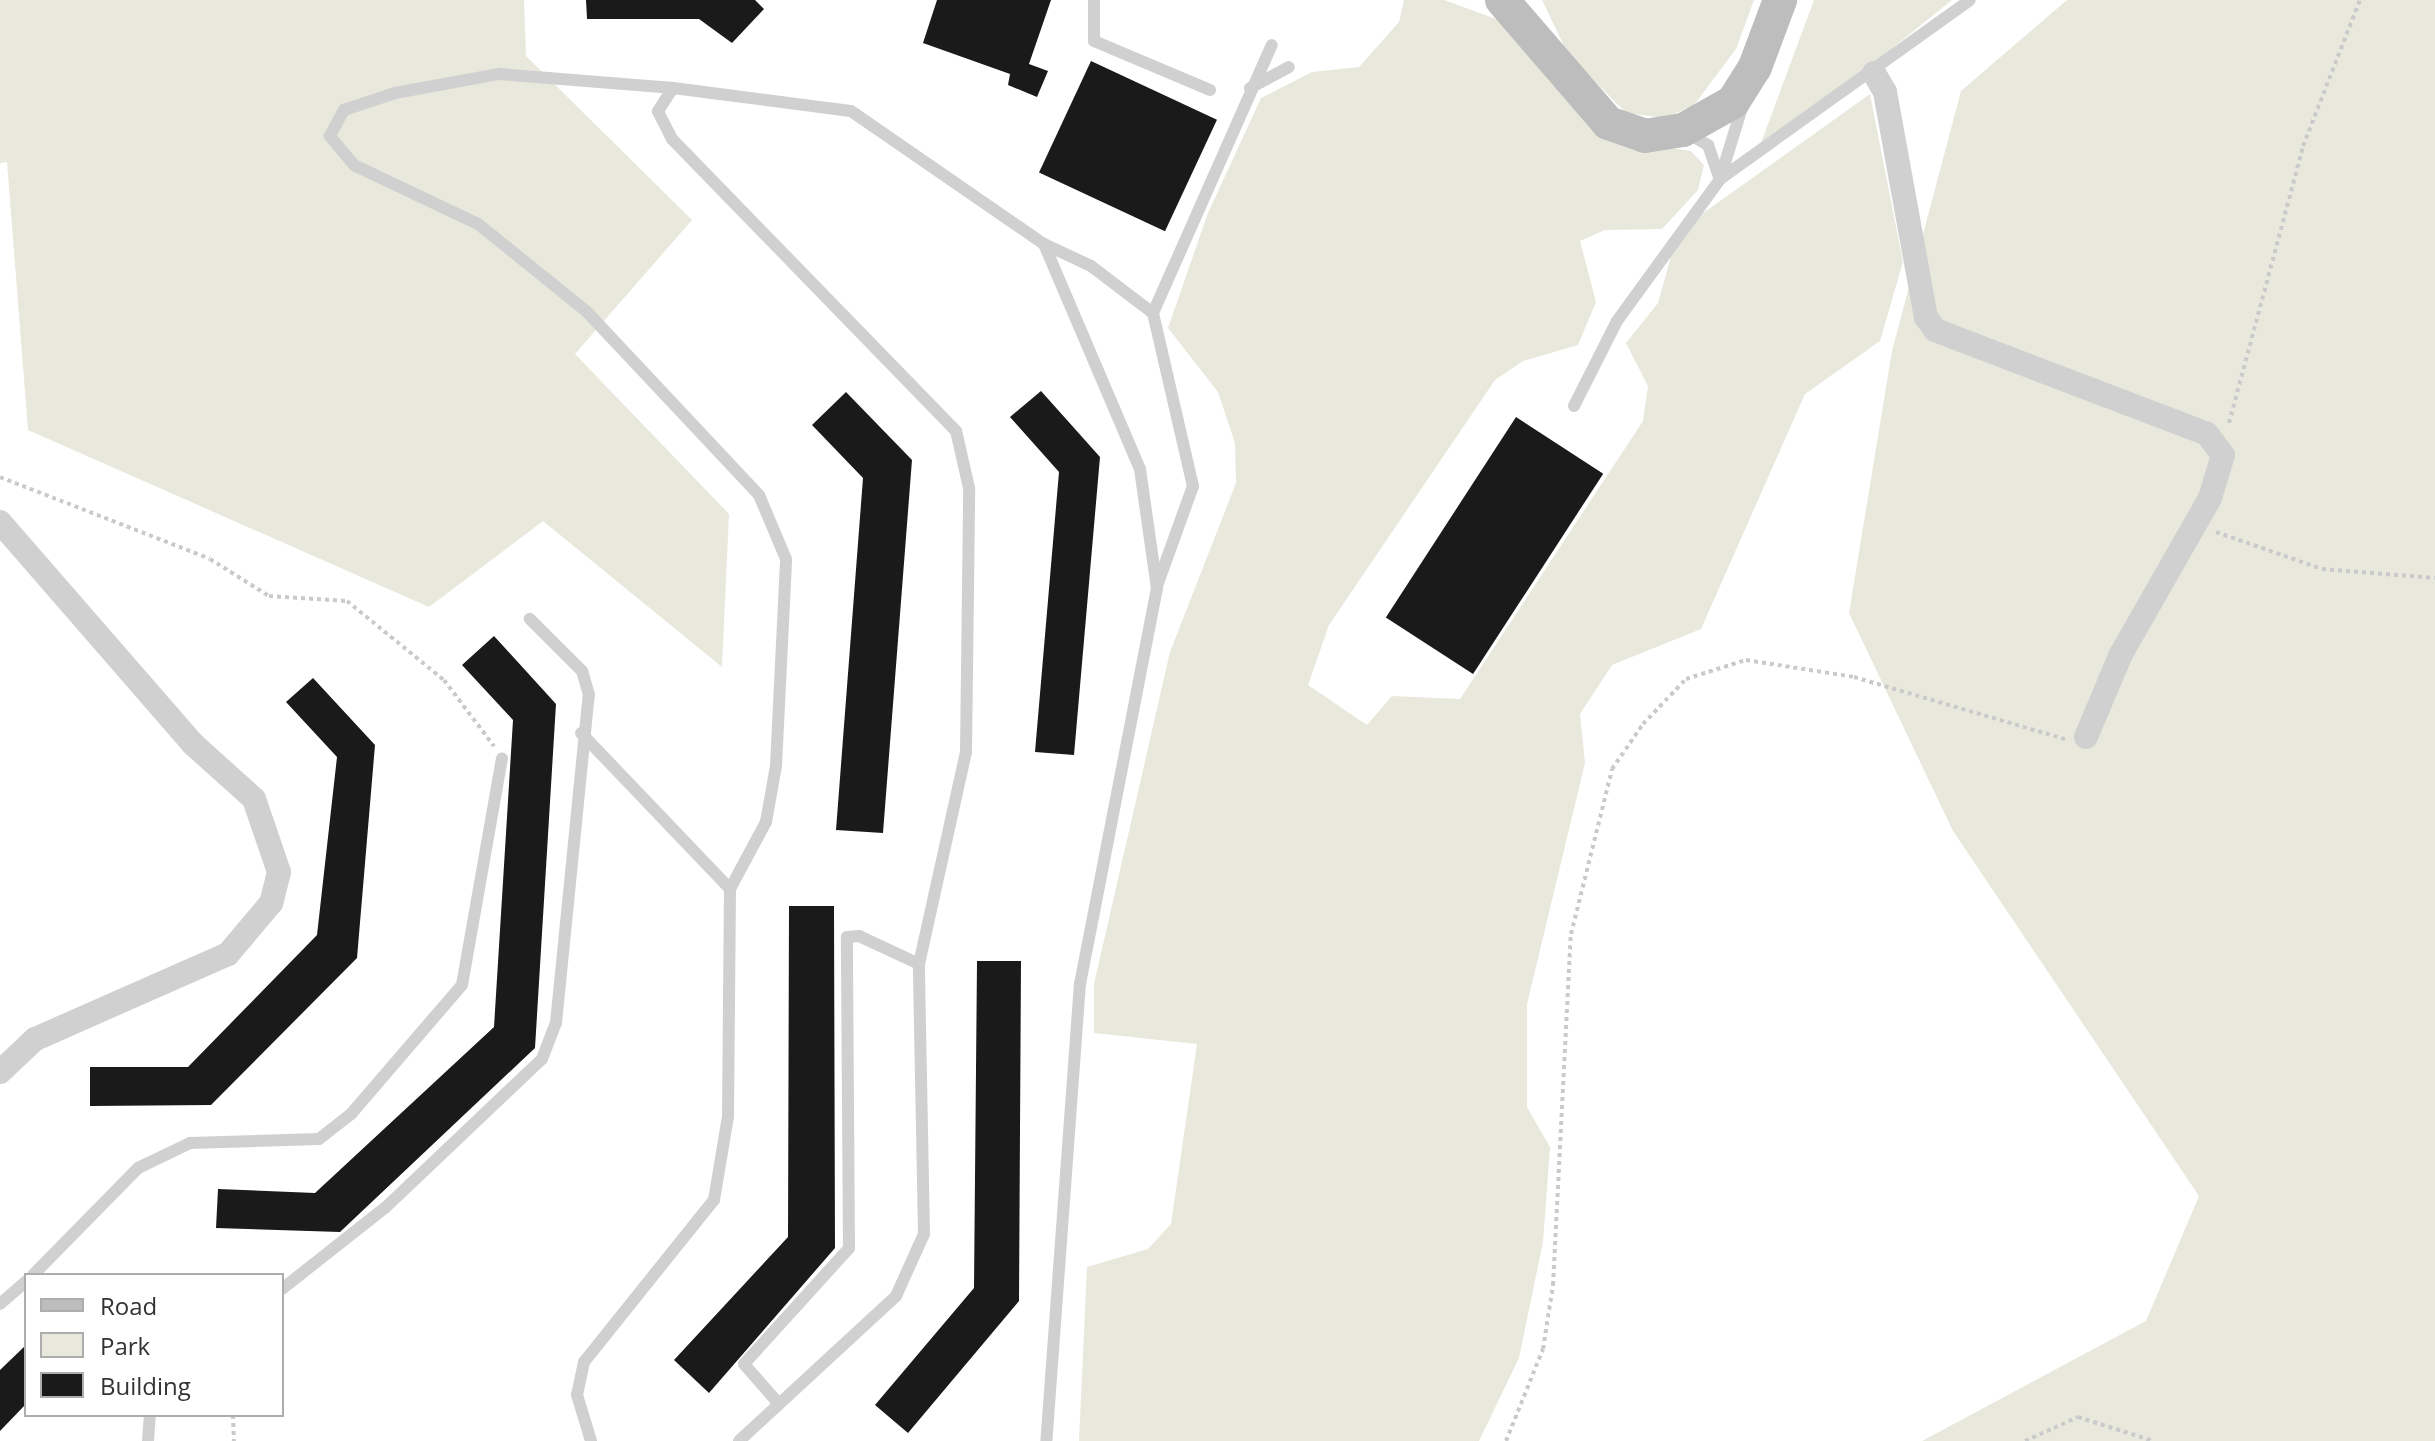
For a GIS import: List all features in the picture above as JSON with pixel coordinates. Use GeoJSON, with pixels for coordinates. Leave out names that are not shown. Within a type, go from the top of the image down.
{"type":"FeatureCollection","features":[{"type":"Feature","properties":{"kind":"main road"},"geometry":{"type":"LineString","coordinates":[[1502,0],[1557,66],[1617,130],[1645,136],[1683,130],[1746,87],[1780,0]]}},
{"type":"Feature","properties":{"kind":"main road"},"geometry":{"type":"LineString","coordinates":[[1528,0],[1557,66]]}},
{"type":"Feature","properties":{"kind":"street"},"geometry":{"type":"LineString","coordinates":[[1874,73],[1885,92],[1926,317],[1935,330],[2218,442],[2222,470],[2121,654],[2086,737]]}},
{"type":"Feature","properties":{"kind":"street"},"geometry":{"type":"LineString","coordinates":[[0,522],[193,744],[254,799],[279,872],[271,903],[228,954],[35,1039],[0,1072]]}},
{"type":"Feature","properties":{"kind":"lane"},"geometry":{"type":"LineString","coordinates":[[1094,0],[1094,41],[1210,90]]}},
{"type":"Feature","properties":{"kind":"lane"},"geometry":{"type":"LineString","coordinates":[[1574,406],[1617,321],[1720,179],[1874,73],[1970,0]]}},
{"type":"Feature","properties":{"kind":"lane"},"geometry":{"type":"LineString","coordinates":[[1046,1441],[1080,983],[1157,588],[1193,486],[1153,313],[1250,88],[1272,45]]}},
{"type":"Feature","properties":{"kind":"lane"},"geometry":{"type":"LineString","coordinates":[[1250,88],[1289,67]]}},
{"type":"Feature","properties":{"kind":"lane"},"geometry":{"type":"LineString","coordinates":[[591,1441],[577,1395],[584,1362],[714,1200],[728,1116],[730,889],[766,822],[776,766],[786,559],[759,495],[586,311],[478,224],[354,165],[330,136],[344,110],[395,93],[499,74],[673,88],[851,111],[1044,244],[1091,266],[1153,313]]}},
{"type":"Feature","properties":{"kind":"lane"},"geometry":{"type":"LineString","coordinates":[[1720,179],[1746,87]]}},
{"type":"Feature","properties":{"kind":"lane"},"geometry":{"type":"LineString","coordinates":[[673,88],[658,111],[672,139],[956,431],[969,488],[966,752],[919,964],[924,1234],[896,1296],[739,1441]]}},
{"type":"Feature","properties":{"kind":"lane"},"geometry":{"type":"LineString","coordinates":[[1683,130],[1708,145],[1720,179]]}},
{"type":"Feature","properties":{"kind":"lane"},"geometry":{"type":"LineString","coordinates":[[1044,244],[1140,469],[1157,588]]}},
{"type":"Feature","properties":{"kind":"lane"},"geometry":{"type":"LineString","coordinates":[[284,1287],[375,1217],[542,1059],[556,1023],[581,733],[589,695],[582,671],[530,619]]}},
{"type":"Feature","properties":{"kind":"lane"},"geometry":{"type":"LineString","coordinates":[[581,733],[730,889]]}},
{"type":"Feature","properties":{"kind":"lane"},"geometry":{"type":"LineString","coordinates":[[35,1273],[138,1168],[190,1143],[319,1139],[351,1114],[462,985],[502,758]]}},
{"type":"Feature","properties":{"kind":"lane"},"geometry":{"type":"LineString","coordinates":[[779,1404],[744,1364],[849,1248],[847,937],[859,936],[919,964]]}},
{"type":"Feature","properties":{"kind":"lane"},"geometry":{"type":"LineString","coordinates":[[0,1304],[24,1283]]}},
{"type":"Feature","properties":{"kind":"lane"},"geometry":{"type":"LineString","coordinates":[[148,1441],[150,1417]]}},
{"type":"Feature","properties":{"kind":"path"},"geometry":{"type":"LineString","coordinates":[[2218,442],[2230,420],[2303,146],[2360,0]]}},
{"type":"Feature","properties":{"kind":"path"},"geometry":{"type":"LineString","coordinates":[[0,477],[210,559],[269,596],[347,601],[444,680],[502,758]]}},
{"type":"Feature","properties":{"kind":"path"},"geometry":{"type":"LineString","coordinates":[[2195,524],[2322,569],[2435,578]]}},
{"type":"Feature","properties":{"kind":"path"},"geometry":{"type":"LineString","coordinates":[[1506,1441],[1543,1349],[1553,1285],[1571,934],[1612,769],[1643,724],[1686,679],[1746,660],[1854,677],[2057,740],[2086,737]]}},
{"type":"Feature","properties":{"kind":"path"},"geometry":{"type":"LineString","coordinates":[[233,1417],[234,1441]]}},
{"type":"Feature","properties":{"kind":"path"},"geometry":{"type":"LineString","coordinates":[[2025,1441],[2078,1417],[2153,1441]]}},
{"type":"Feature","properties":{"kind":"green space"},"geometry":{"type":"Polygon","coordinates":[[[0,0],[524,0],[526,56],[692,220],[575,354],[729,514],[722,667],[543,521],[429,607],[28,430],[7,162],[0,163],[0,0]]]}},
{"type":"Feature","properties":{"kind":"green space"},"geometry":{"type":"Polygon","coordinates":[[[1404,0],[1444,0],[1515,26],[1608,139],[1691,151],[1704,165],[1698,190],[1662,229],[1605,230],[1580,241],[1596,302],[1578,345],[1523,361],[1495,380],[1329,625],[1308,685],[1367,725],[1392,696],[1460,699],[1643,421],[1648,386],[1626,343],[1658,303],[1678,231],[1870,94],[1903,262],[1880,341],[1805,394],[1701,629],[1612,665],[1580,714],[1585,763],[1527,1004],[1527,1107],[1550,1147],[1543,1242],[1519,1358],[1479,1441],[1079,1441],[1087,1267],[1148,1249],[1171,1224],[1197,1044],[1094,1033],[1094,984],[1170,652],[1236,483],[1235,443],[1218,392],[1168,328],[1208,213],[1261,98],[1312,72],[1359,67],[1399,22],[1404,0]]]}},
{"type":"Feature","properties":{"kind":"green space"},"geometry":{"type":"Polygon","coordinates":[[[1542,0],[1754,0],[1736,49],[1694,105],[1665,118],[1626,113],[1568,54],[1542,0]]]}},
{"type":"Feature","properties":{"kind":"green space"},"geometry":{"type":"Polygon","coordinates":[[[1814,0],[1952,0],[1755,159],[1814,0]]]}},
{"type":"Feature","properties":{"kind":"green space"},"geometry":{"type":"Polygon","coordinates":[[[2067,0],[2435,0],[2435,1441],[1922,1441],[2146,1321],[2199,1196],[1953,831],[1849,613],[1892,351],[1961,91],[2067,0]]]}},
{"type":"Feature","properties":{"kind":"building"},"geometry":{"type":"Polygon","coordinates":[[[586,0],[755,0],[764,9],[732,43],[699,19],[587,19],[586,0]]]}},
{"type":"Feature","properties":{"kind":"building"},"geometry":{"type":"Polygon","coordinates":[[[937,0],[1051,0],[1029,64],[1048,71],[1037,97],[1008,85],[1010,74],[923,43],[937,0]]]}},
{"type":"Feature","properties":{"kind":"building"},"geometry":{"type":"Polygon","coordinates":[[[1091,61],[1217,120],[1165,231],[1039,172],[1091,61]]]}},
{"type":"Feature","properties":{"kind":"building"},"geometry":{"type":"Polygon","coordinates":[[[1041,391],[1100,457],[1074,755],[1035,752],[1059,472],[1010,417],[1041,391]]]}},
{"type":"Feature","properties":{"kind":"building"},"geometry":{"type":"Polygon","coordinates":[[[846,392],[912,460],[883,833],[836,830],[863,478],[812,425],[846,392]]]}},
{"type":"Feature","properties":{"kind":"building"},"geometry":{"type":"Polygon","coordinates":[[[1516,417],[1603,474],[1473,674],[1386,617],[1516,417]]]}},
{"type":"Feature","properties":{"kind":"building"},"geometry":{"type":"Polygon","coordinates":[[[494,636],[556,704],[535,1048],[340,1232],[216,1228],[218,1189],[315,1193],[494,1027],[513,720],[462,665],[494,636]]]}},
{"type":"Feature","properties":{"kind":"building"},"geometry":{"type":"Polygon","coordinates":[[[313,678],[375,745],[357,958],[211,1105],[90,1106],[90,1067],[188,1067],[317,935],[337,757],[286,702],[313,678]]]}},
{"type":"Feature","properties":{"kind":"building"},"geometry":{"type":"Polygon","coordinates":[[[789,906],[834,906],[835,1248],[709,1393],[674,1360],[788,1237],[789,906]]]}},
{"type":"Feature","properties":{"kind":"building"},"geometry":{"type":"Polygon","coordinates":[[[977,961],[1021,961],[1019,1301],[908,1433],[875,1405],[974,1288],[977,961]]]}},
{"type":"Feature","properties":{"kind":"building"},"geometry":{"type":"Polygon","coordinates":[[[24,1347],[24,1406],[0,1431],[0,1370],[24,1347]]]}}]}
